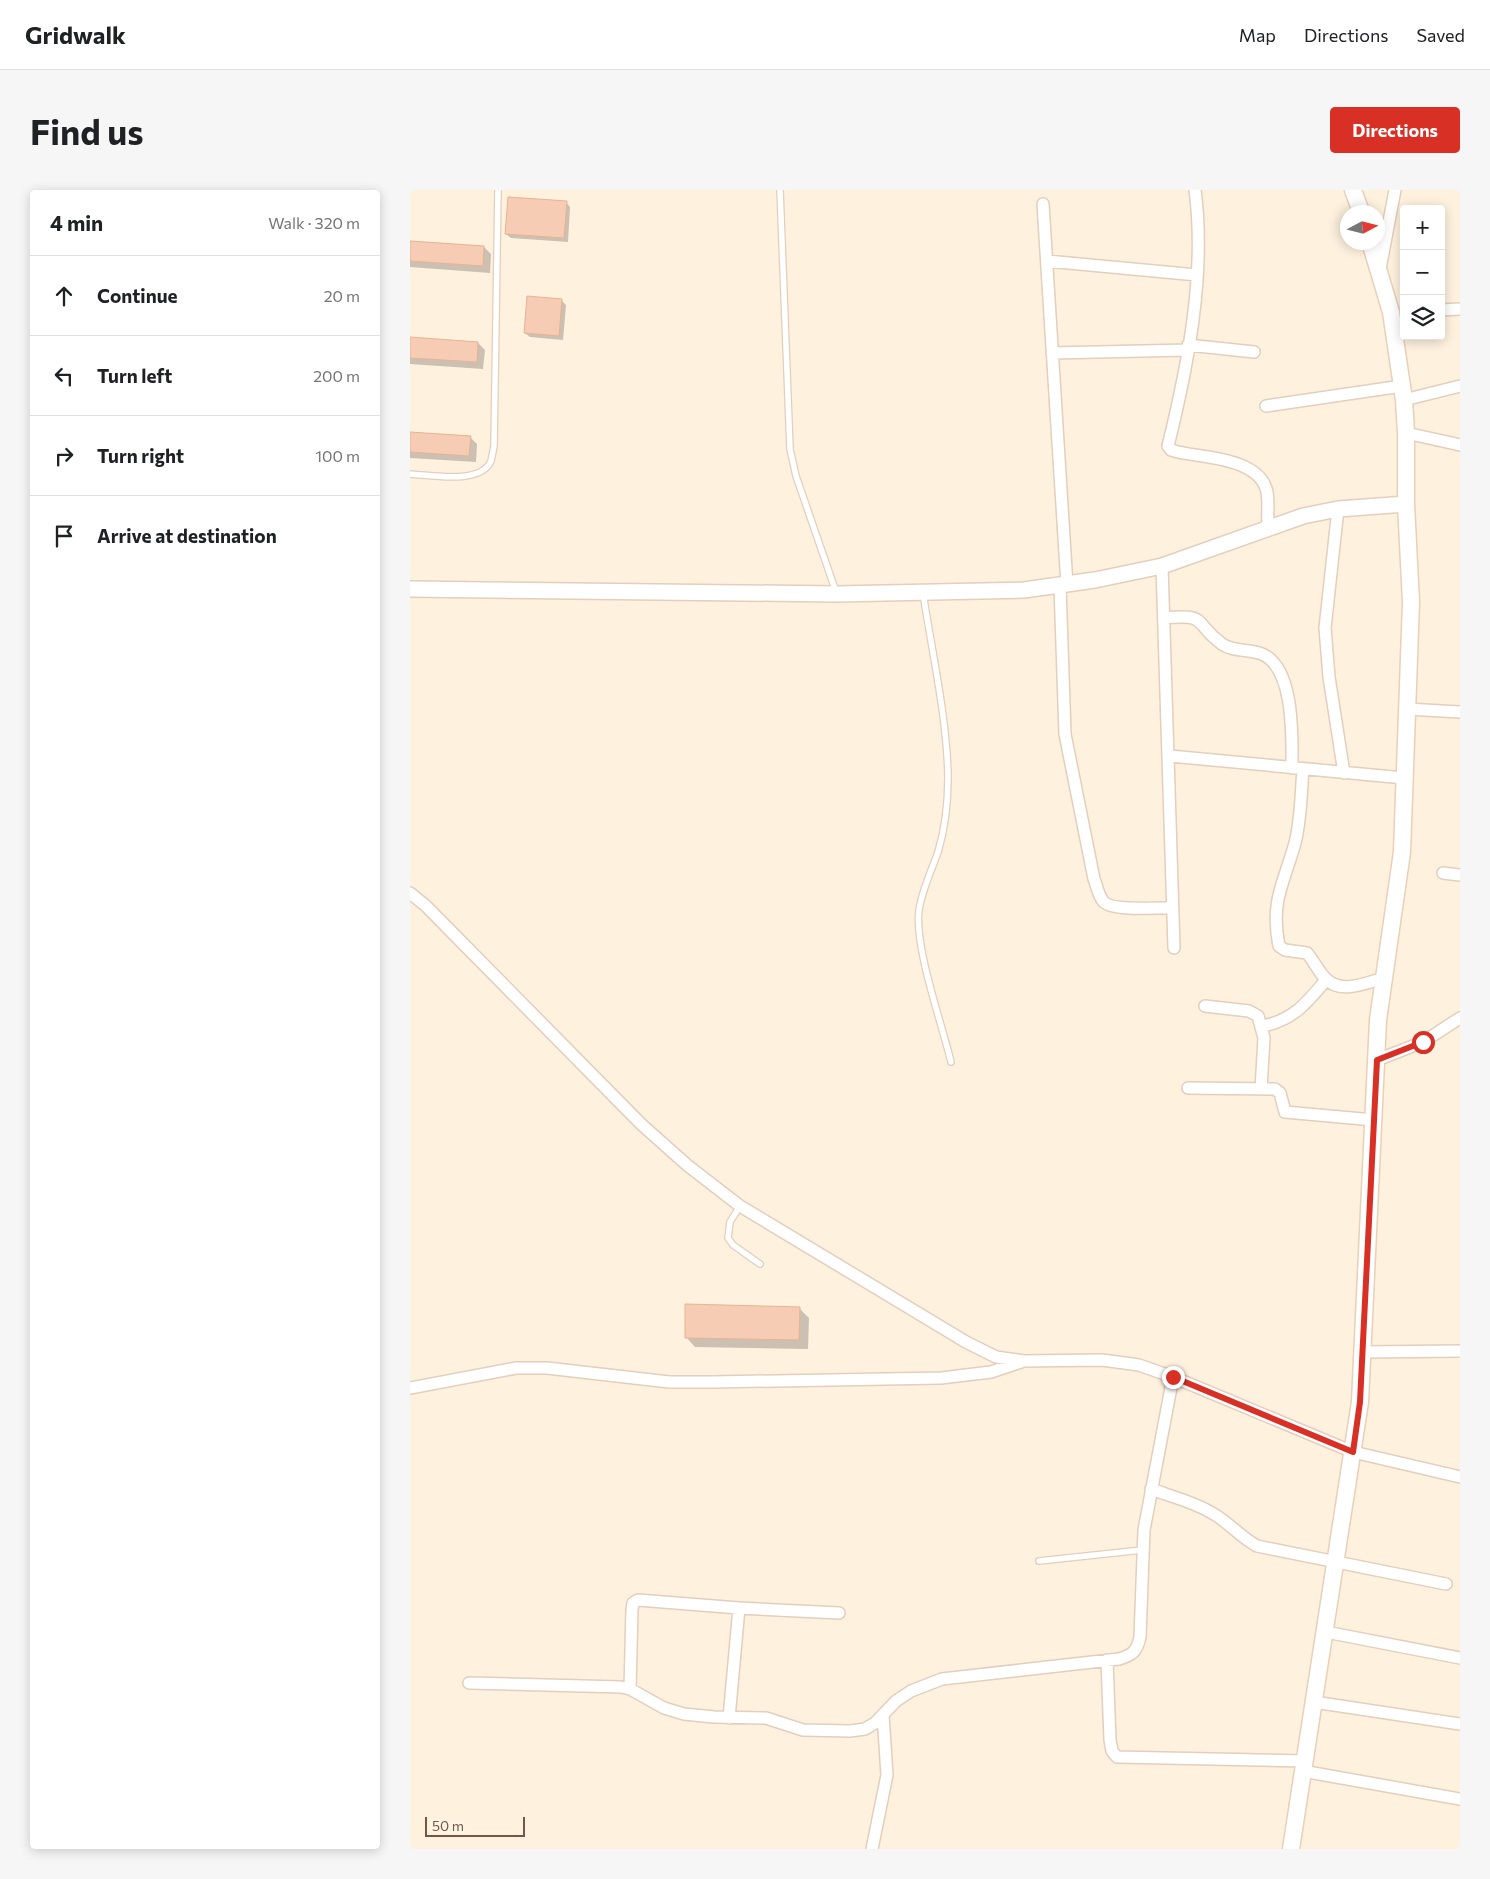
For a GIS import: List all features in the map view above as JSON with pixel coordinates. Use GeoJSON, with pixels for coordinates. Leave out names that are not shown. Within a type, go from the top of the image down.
{"type":"FeatureCollection","features":[{"type":"Feature","properties":{"kind":"main road"},"geometry":{"type":"LineString","coordinates":[[1353,190],[1358,205]]}},
{"type":"Feature","properties":{"kind":"main road"},"geometry":{"type":"LineString","coordinates":[[1291,1849],[1337,1563],[1360,1402],[1364,1352],[1378,1020],[1402,852],[1411,602],[1406,504],[1406,433],[1397,312],[1373,250]]}},
{"type":"Feature","properties":{"kind":"street"},"geometry":{"type":"LineString","coordinates":[[1196,190],[1199,223],[1197,275],[1188,347],[1168,446],[1171,450],[1178,452],[1239,464],[1255,474],[1263,483],[1267,493],[1268,528]]}},
{"type":"Feature","properties":{"kind":"street"},"geometry":{"type":"LineString","coordinates":[[1380,272],[1395,190]]}},
{"type":"Feature","properties":{"kind":"street"},"geometry":{"type":"LineString","coordinates":[[1043,204],[1064,585],[1065,734],[1094,879],[1103,901],[1114,907],[1173,908]]}},
{"type":"Feature","properties":{"kind":"street"},"geometry":{"type":"LineString","coordinates":[[1047,261],[1197,275]]}},
{"type":"Feature","properties":{"kind":"street"},"geometry":{"type":"LineString","coordinates":[[1445,310],[1460,309]]}},
{"type":"Feature","properties":{"kind":"street"},"geometry":{"type":"LineString","coordinates":[[1052,353],[1188,347],[1254,352]]}},
{"type":"Feature","properties":{"kind":"street"},"geometry":{"type":"LineString","coordinates":[[1266,406],[1460,386]]}},
{"type":"Feature","properties":{"kind":"street"},"geometry":{"type":"LineString","coordinates":[[1406,433],[1460,444]]}},
{"type":"Feature","properties":{"kind":"street"},"geometry":{"type":"LineString","coordinates":[[410,589],[837,594],[1007,591],[1064,585],[1162,566],[1302,516],[1338,509],[1406,504]]}},
{"type":"Feature","properties":{"kind":"street"},"geometry":{"type":"LineString","coordinates":[[1338,509],[1325,628],[1328,676],[1344,773]]}},
{"type":"Feature","properties":{"kind":"street"},"geometry":{"type":"LineString","coordinates":[[1162,566],[1170,756],[1174,948]]}},
{"type":"Feature","properties":{"kind":"street"},"geometry":{"type":"LineString","coordinates":[[1164,618],[1193,617],[1201,620],[1223,645],[1270,658],[1275,665],[1290,703],[1297,769],[1295,844],[1279,888],[1276,934],[1279,946],[1285,950],[1307,953],[1326,980],[1336,986],[1348,987],[1384,978]]}},
{"type":"Feature","properties":{"kind":"street"},"geometry":{"type":"LineString","coordinates":[[1407,709],[1460,712]]}},
{"type":"Feature","properties":{"kind":"street"},"geometry":{"type":"LineString","coordinates":[[1170,756],[1404,778]]}},
{"type":"Feature","properties":{"kind":"street"},"geometry":{"type":"LineString","coordinates":[[1443,873],[1460,875]]}},
{"type":"Feature","properties":{"kind":"street"},"geometry":{"type":"LineString","coordinates":[[410,893],[440,920],[641,1124],[693,1170],[740,1206],[966,1342],[996,1356],[1024,1361],[1102,1360],[1139,1365],[1173,1377],[1353,1452],[1460,1477]]}},
{"type":"Feature","properties":{"kind":"street"},"geometry":{"type":"LineString","coordinates":[[1263,1026],[1278,1023],[1297,1013],[1326,980]]}},
{"type":"Feature","properties":{"kind":"street"},"geometry":{"type":"LineString","coordinates":[[1205,1006],[1249,1011],[1258,1016],[1263,1026],[1261,1089]]}},
{"type":"Feature","properties":{"kind":"street"},"geometry":{"type":"LineString","coordinates":[[1377,1060],[1423,1042],[1460,1018]]}},
{"type":"Feature","properties":{"kind":"street"},"geometry":{"type":"LineString","coordinates":[[1188,1088],[1275,1089],[1280,1093],[1285,1112],[1374,1120]]}},
{"type":"Feature","properties":{"kind":"street"},"geometry":{"type":"LineString","coordinates":[[1364,1352],[1460,1351]]}},
{"type":"Feature","properties":{"kind":"street"},"geometry":{"type":"LineString","coordinates":[[410,1388],[429,1386],[486,1372],[516,1368],[547,1368],[669,1382],[911,1379],[991,1372],[1024,1361]]}},
{"type":"Feature","properties":{"kind":"street"},"geometry":{"type":"LineString","coordinates":[[469,1683],[605,1686],[630,1689],[647,1700],[684,1714],[729,1718],[766,1718],[803,1730],[850,1731],[865,1730],[896,1701],[911,1691],[942,1678],[1107,1660],[1132,1655],[1138,1648],[1140,1637],[1142,1550],[1151,1489],[1173,1377]]}},
{"type":"Feature","properties":{"kind":"street"},"geometry":{"type":"LineString","coordinates":[[1151,1489],[1201,1507],[1218,1517],[1244,1539],[1257,1546],[1446,1584]]}},
{"type":"Feature","properties":{"kind":"street"},"geometry":{"type":"LineString","coordinates":[[630,1689],[633,1603],[638,1600],[839,1613]]}},
{"type":"Feature","properties":{"kind":"street"},"geometry":{"type":"LineString","coordinates":[[729,1718],[739,1608]]}},
{"type":"Feature","properties":{"kind":"street"},"geometry":{"type":"LineString","coordinates":[[1326,1632],[1460,1658]]}},
{"type":"Feature","properties":{"kind":"street"},"geometry":{"type":"LineString","coordinates":[[1107,1660],[1110,1740],[1112,1752],[1117,1757],[1303,1766],[1460,1799]]}},
{"type":"Feature","properties":{"kind":"street"},"geometry":{"type":"LineString","coordinates":[[1314,1702],[1460,1724]]}},
{"type":"Feature","properties":{"kind":"street"},"geometry":{"type":"LineString","coordinates":[[872,1849],[888,1775],[883,1715]]}},
{"type":"Feature","properties":{"kind":"lane"},"geometry":{"type":"LineString","coordinates":[[410,474],[464,477],[480,473],[490,463],[494,446],[498,190]]}},
{"type":"Feature","properties":{"kind":"lane"},"geometry":{"type":"LineString","coordinates":[[780,190],[790,449],[796,476],[837,594]]}},
{"type":"Feature","properties":{"kind":"lane"},"geometry":{"type":"LineString","coordinates":[[922,593],[946,750],[948,779],[940,842],[923,891],[919,912],[920,932],[922,951],[952,1062]]}},
{"type":"Feature","properties":{"kind":"lane"},"geometry":{"type":"LineString","coordinates":[[740,1206],[730,1222],[728,1238],[732,1246],[760,1264]]}},
{"type":"Feature","properties":{"kind":"lane"},"geometry":{"type":"LineString","coordinates":[[1039,1561],[1142,1550]]}},
{"type":"Feature","properties":{"kind":"building"},"geometry":{"type":"Polygon","coordinates":[[[508,197],[567,201],[564,238],[505,234],[508,197]]]}},
{"type":"Feature","properties":{"kind":"building"},"geometry":{"type":"Polygon","coordinates":[[[410,241],[484,246],[483,266],[410,261],[410,241]]]}},
{"type":"Feature","properties":{"kind":"building"},"geometry":{"type":"Polygon","coordinates":[[[527,296],[562,299],[559,336],[524,333],[527,296]]]}},
{"type":"Feature","properties":{"kind":"building"},"geometry":{"type":"Polygon","coordinates":[[[410,337],[478,342],[477,362],[410,358],[410,337]]]}},
{"type":"Feature","properties":{"kind":"building"},"geometry":{"type":"Polygon","coordinates":[[[410,432],[471,436],[469,456],[410,452],[410,432]]]}},
{"type":"Feature","properties":{"kind":"building"},"geometry":{"type":"Polygon","coordinates":[[[685,1304],[800,1307],[799,1340],[685,1338],[685,1304]]]}},
{"type":"Feature","properties":{"kind":"route"},"geometry":{"type":"LineString","coordinates":[[1173,1377],[1353,1452],[1364,1352],[1377,1060],[1423,1042]]}}]}
